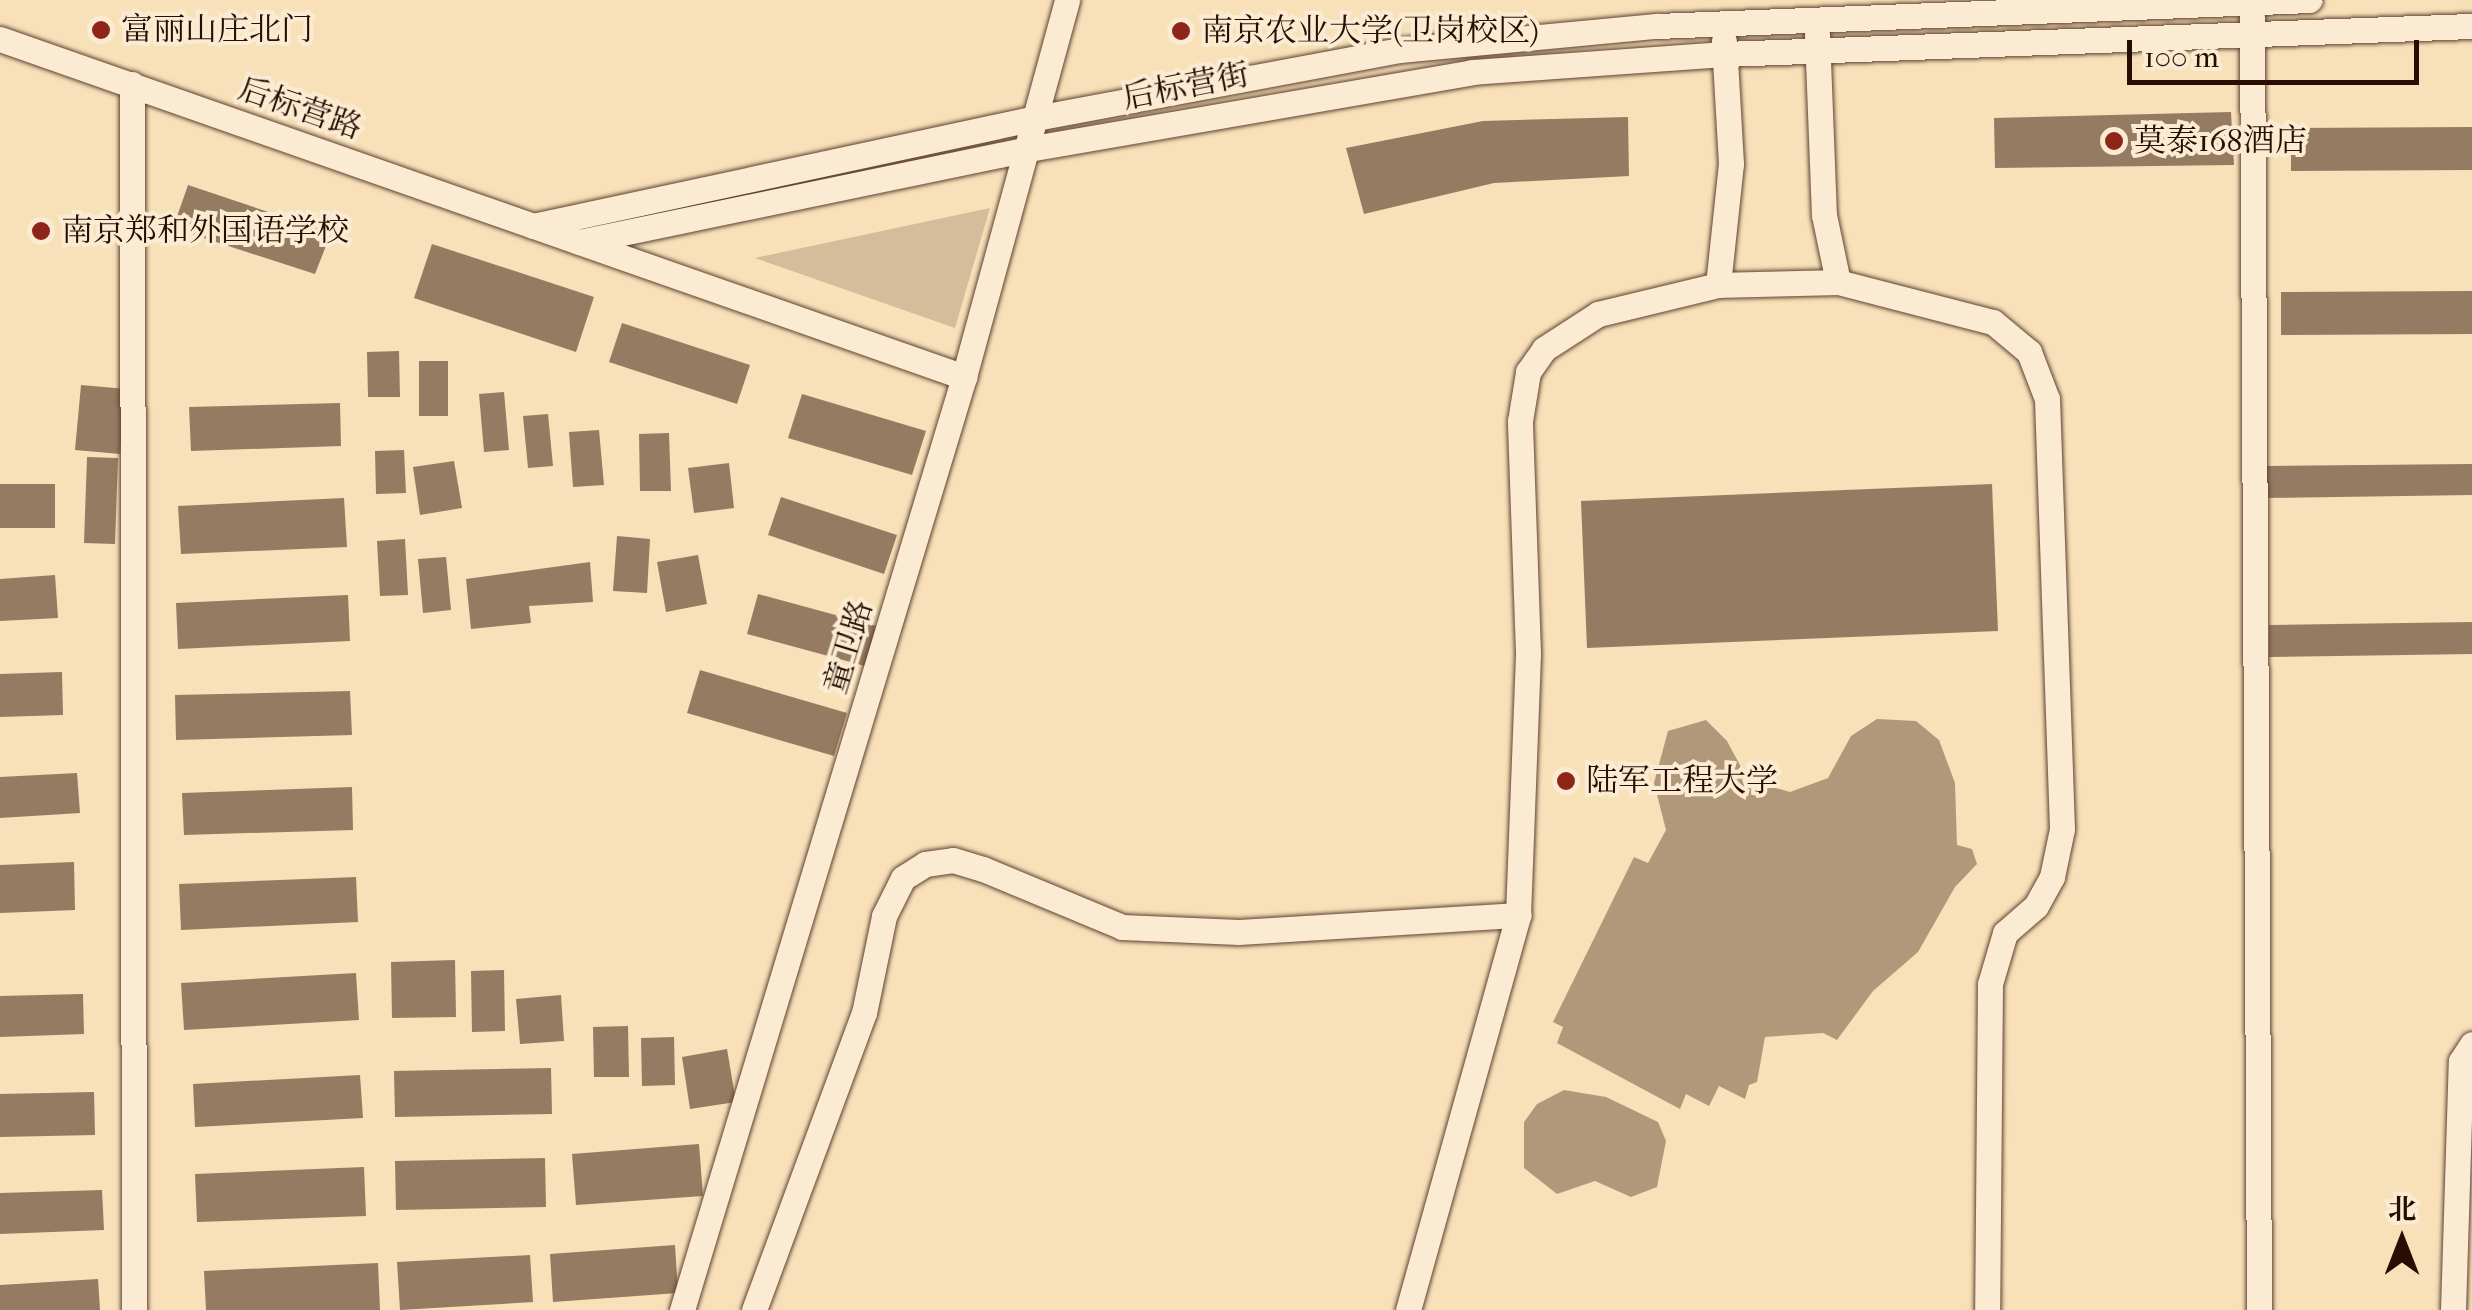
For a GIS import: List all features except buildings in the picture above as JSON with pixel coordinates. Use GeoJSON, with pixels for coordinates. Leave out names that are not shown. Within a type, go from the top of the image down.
{"type":"FeatureCollection","features":[{"type":"Feature","properties":{"kind":"street","name":"童卫路"},"geometry":{"type":"LineString","coordinates":[[682,1310],[964,377],[1067,0]]}},
{"type":"Feature","properties":{"kind":"street","name":"后标营街"},"geometry":{"type":"LineString","coordinates":[[533,226],[1036,118],[1402,50],[1722,22],[2088,4],[2309,0]]}},
{"type":"Feature","properties":{"kind":"street"},"geometry":{"type":"LineString","coordinates":[[2252,2],[2259,1310]]}},
{"type":"Feature","properties":{"kind":"street"},"geometry":{"type":"LineString","coordinates":[[2138,6],[2138,37]]}},
{"type":"Feature","properties":{"kind":"street"},"geometry":{"type":"LineString","coordinates":[[1816,18],[1824,216],[1838,282]]}},
{"type":"Feature","properties":{"kind":"street"},"geometry":{"type":"LineString","coordinates":[[1718,285],[1731,164],[1722,22]]}},
{"type":"Feature","properties":{"kind":"street","name":"后标营街"},"geometry":{"type":"LineString","coordinates":[[578,242],[1372,85],[1724,54],[2472,26]]}},
{"type":"Feature","properties":{"kind":"street","name":"后标营路"},"geometry":{"type":"LineString","coordinates":[[0,39],[964,377]]}},
{"type":"Feature","properties":{"kind":"street"},"geometry":{"type":"LineString","coordinates":[[132,84],[134,1310]]}},
{"type":"Feature","properties":{"kind":"street"},"geometry":{"type":"LineString","coordinates":[[1408,1310],[1518,915],[1528,653],[1520,422],[1528,372],[1544,349],[1598,314],[1718,285],[1838,282],[1994,322],[2029,352],[2046,400],[2054,475],[2062,829],[2052,878],[2036,906],[2005,933],[1990,984],[1986,1310]]}},
{"type":"Feature","properties":{"kind":"street"},"geometry":{"type":"LineString","coordinates":[[754,1310],[864,1012],[884,916],[903,878],[925,864],[953,860],[983,869],[1122,926],[1239,932],[1518,915]]}},
{"type":"Feature","properties":{"kind":"street"},"geometry":{"type":"LineString","coordinates":[[2453,1310],[2461,1061],[2472,1044]]}},
{"type":"Feature","properties":{"kind":"shaded area"},"geometry":{"type":"Polygon","coordinates":[[[990,208],[955,328],[755,258],[990,208]]]}},
{"type":"Feature","properties":{"kind":"shaded area"},"geometry":{"type":"Polygon","coordinates":[[[1877,719],[1916,721],[1939,740],[1955,783],[1957,845],[1972,849],[1977,864],[1955,887],[1918,952],[1873,991],[1837,1040],[1823,1033],[1765,1037],[1757,1082],[1749,1085],[1745,1099],[1719,1086],[1709,1106],[1686,1094],[1680,1109],[1557,1043],[1563,1027],[1553,1022],[1634,857],[1648,863],[1666,830],[1654,783],[1668,731],[1706,720],[1727,741],[1748,780],[1790,792],[1828,778],[1851,736],[1877,719]]]}},
{"type":"Feature","properties":{"kind":"shaded area"},"geometry":{"type":"Polygon","coordinates":[[[1564,1090],[1606,1097],[1658,1122],[1666,1141],[1657,1187],[1631,1197],[1595,1181],[1557,1194],[1524,1168],[1524,1122],[1537,1104],[1564,1090]]]}},
{"type":"Feature","properties":{"kind":"place","name":"富丽山庄北门"},"geometry":{"type":"Point","coordinates":[101,30]}},
{"type":"Feature","properties":{"kind":"place","name":"南京农业大学(卫岗校区)"},"geometry":{"type":"Point","coordinates":[1181,31]}},
{"type":"Feature","properties":{"kind":"place","name":"莫泰168酒店"},"geometry":{"type":"Point","coordinates":[2114,141]}},
{"type":"Feature","properties":{"kind":"place","name":"南京郑和外国语学校"},"geometry":{"type":"Point","coordinates":[41,231]}},
{"type":"Feature","properties":{"kind":"place","name":"陆军工程大学"},"geometry":{"type":"Point","coordinates":[1566,781]}}]}
